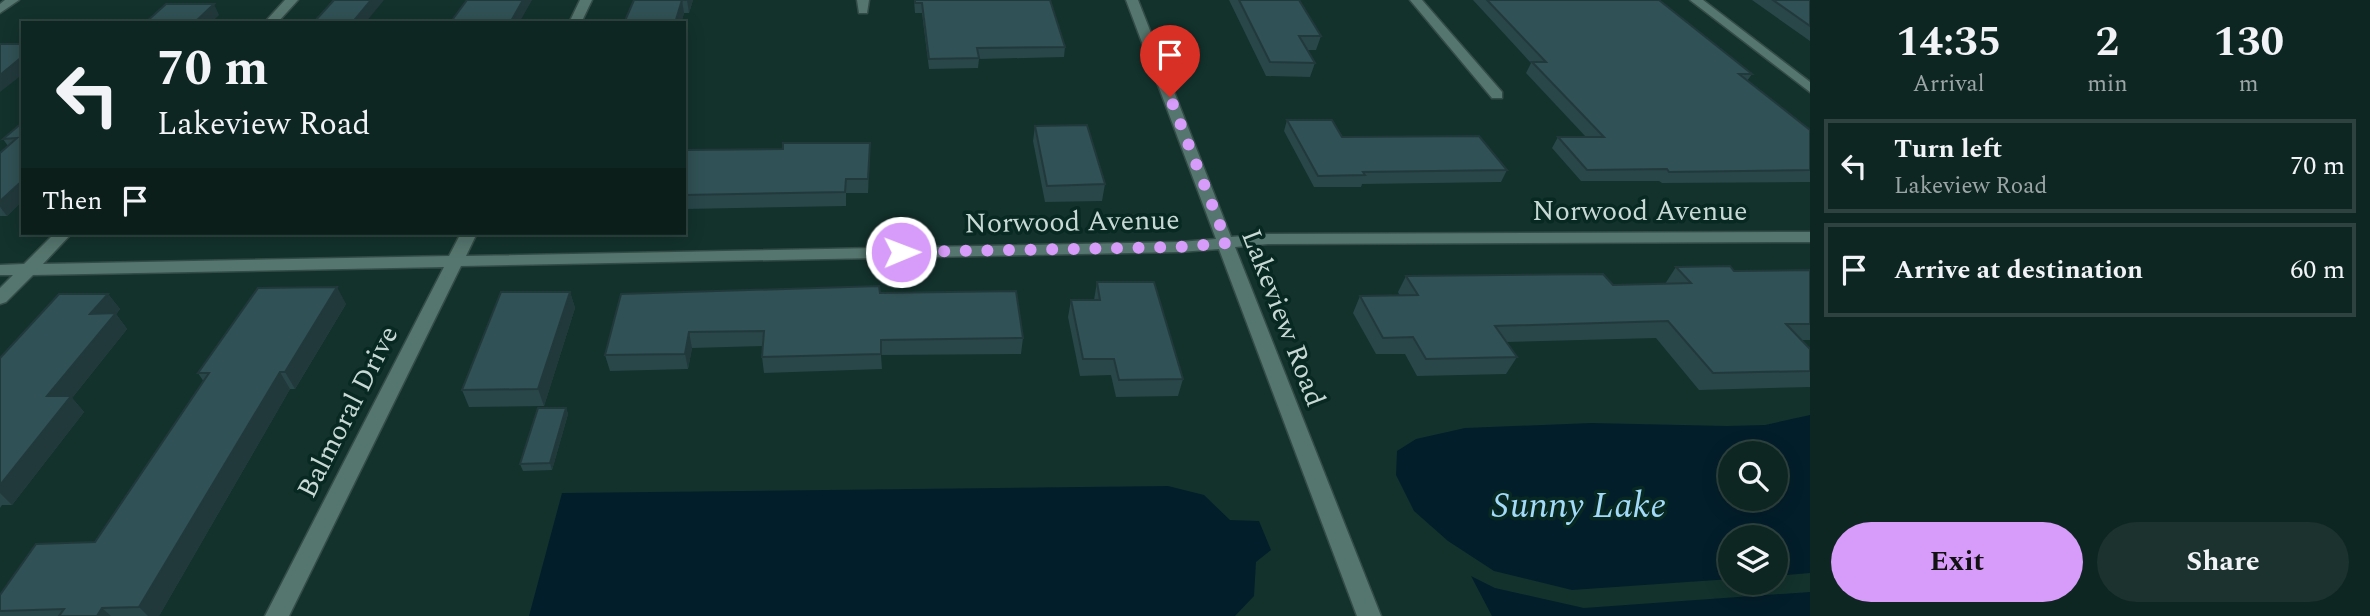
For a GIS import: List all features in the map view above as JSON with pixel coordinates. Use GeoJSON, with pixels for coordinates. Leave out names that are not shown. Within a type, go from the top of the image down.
{"type":"FeatureCollection","features":[{"type":"Feature","properties":{"kind":"street"},"geometry":{"type":"LineString","coordinates":[[0,9],[13,0]]}},
{"type":"Feature","properties":{"kind":"street"},"geometry":{"type":"LineString","coordinates":[[272,21],[292,0]]}},
{"type":"Feature","properties":{"kind":"street"},"geometry":{"type":"LineString","coordinates":[[576,21],[586,0]]}},
{"type":"Feature","properties":{"kind":"street","name":"Lakeview Road"},"geometry":{"type":"LineString","coordinates":[[1132,0],[1369,616]]}},
{"type":"Feature","properties":{"kind":"street"},"geometry":{"type":"LineString","coordinates":[[1416,0],[1497,95]]}},
{"type":"Feature","properties":{"kind":"street"},"geometry":{"type":"LineString","coordinates":[[1696,0],[1810,88]]}},
{"type":"Feature","properties":{"kind":"street"},"geometry":{"type":"LineString","coordinates":[[0,298],[62,235]]}},
{"type":"Feature","properties":{"kind":"street","name":"Balmoral Drive"},"geometry":{"type":"LineString","coordinates":[[277,616],[468,235]]}},
{"type":"Feature","properties":{"kind":"street","name":"Norwood Avenue"},"geometry":{"type":"LineString","coordinates":[[0,270],[1152,247],[1282,239],[1810,237]]}},
{"type":"Feature","properties":{"kind":"water","name":"Sunny Lake"},"geometry":{"type":"Polygon","coordinates":[[[1810,415],[1810,573],[1788,575],[1788,525],[1718,525],[1718,580],[1572,590],[1494,571],[1448,541],[1414,511],[1396,475],[1397,451],[1416,439],[1465,428],[1591,423],[1765,425],[1810,415]]]}},
{"type":"Feature","properties":{"kind":"water"},"geometry":{"type":"Polygon","coordinates":[[[1168,486],[1204,495],[1230,520],[1259,521],[1271,550],[1256,562],[1254,596],[1235,616],[529,616],[562,493],[1168,486]]]}},
{"type":"Feature","properties":{"kind":"water"},"geometry":{"type":"Polygon","coordinates":[[[1471,576],[1495,588],[1584,608],[1810,592],[1810,616],[1492,616],[1471,576]]]}},
{"type":"Feature","properties":{"kind":"building"},"geometry":{"type":"Polygon","coordinates":[[[334,0],[371,0],[354,21],[315,21],[334,0]]]}},
{"type":"Feature","properties":{"kind":"building"},"geometry":{"type":"Polygon","coordinates":[[[467,0],[523,0],[511,21],[451,21],[467,0]]]}},
{"type":"Feature","properties":{"kind":"building"},"geometry":{"type":"Polygon","coordinates":[[[634,0],[682,0],[676,21],[625,21],[634,0]]]}},
{"type":"Feature","properties":{"kind":"building"},"geometry":{"type":"Polygon","coordinates":[[[915,0],[1050,0],[1065,47],[977,48],[979,58],[929,59],[922,3],[915,3],[915,0]]]}},
{"type":"Feature","properties":{"kind":"building"},"geometry":{"type":"Polygon","coordinates":[[[1239,0],[1299,0],[1321,36],[1299,36],[1315,63],[1270,62],[1239,0]]]}},
{"type":"Feature","properties":{"kind":"building"},"geometry":{"type":"Polygon","coordinates":[[[1487,0],[1659,0],[1752,74],[1739,74],[1810,130],[1810,170],[1587,170],[1558,137],[1604,137],[1532,62],[1546,62],[1487,0]]]}},
{"type":"Feature","properties":{"kind":"building"},"geometry":{"type":"Polygon","coordinates":[[[1773,0],[1810,0],[1810,26],[1773,0]]]}},
{"type":"Feature","properties":{"kind":"building"},"geometry":{"type":"Polygon","coordinates":[[[166,4],[214,4],[196,21],[147,21],[166,4]]]}},
{"type":"Feature","properties":{"kind":"building"},"geometry":{"type":"Polygon","coordinates":[[[0,44],[21,44],[21,58],[0,75],[0,44]]]}},
{"type":"Feature","properties":{"kind":"building"},"geometry":{"type":"Polygon","coordinates":[[[1287,120],[1332,120],[1342,137],[1479,136],[1507,170],[1363,172],[1365,175],[1318,176],[1287,120]]]}},
{"type":"Feature","properties":{"kind":"building"},"geometry":{"type":"Polygon","coordinates":[[[21,124],[21,182],[0,201],[0,153],[17,138],[3,139],[21,124]]]}},
{"type":"Feature","properties":{"kind":"building"},"geometry":{"type":"Polygon","coordinates":[[[1087,125],[1105,184],[1047,186],[1035,126],[1087,125]]]}},
{"type":"Feature","properties":{"kind":"building"},"geometry":{"type":"Polygon","coordinates":[[[783,143],[870,143],[868,179],[846,179],[845,192],[686,195],[686,150],[783,149],[783,143]]]}},
{"type":"Feature","properties":{"kind":"building"},"geometry":{"type":"Polygon","coordinates":[[[1730,266],[1734,271],[1810,270],[1810,324],[1786,324],[1810,349],[1810,371],[1713,373],[1668,321],[1495,326],[1517,357],[1426,359],[1413,337],[1383,338],[1360,296],[1418,295],[1406,276],[1603,274],[1613,285],[1691,283],[1676,267],[1730,266]]]}},
{"type":"Feature","properties":{"kind":"building"},"geometry":{"type":"Polygon","coordinates":[[[1097,282],[1154,282],[1183,379],[1119,380],[1114,359],[1083,359],[1071,300],[1100,300],[1097,282]]]}},
{"type":"Feature","properties":{"kind":"building"},"geometry":{"type":"Polygon","coordinates":[[[879,286],[880,293],[1016,291],[1023,338],[881,340],[881,354],[762,357],[764,331],[689,332],[685,354],[605,355],[621,294],[879,286]]]}},
{"type":"Feature","properties":{"kind":"building"},"geometry":{"type":"Polygon","coordinates":[[[337,287],[285,372],[280,372],[139,607],[102,608],[97,616],[59,616],[64,609],[0,611],[0,595],[36,544],[95,542],[209,373],[198,373],[258,288],[337,287]]]}},
{"type":"Feature","properties":{"kind":"building"},"geometry":{"type":"Polygon","coordinates":[[[501,292],[570,292],[538,389],[462,390],[501,292]]]}},
{"type":"Feature","properties":{"kind":"building"},"geometry":{"type":"Polygon","coordinates":[[[59,294],[108,294],[90,314],[116,313],[47,396],[71,396],[0,485],[0,358],[59,294]]]}},
{"type":"Feature","properties":{"kind":"building"},"geometry":{"type":"Polygon","coordinates":[[[538,408],[566,408],[550,463],[520,464],[538,408]]]}},
{"type":"Feature","properties":{"kind":"route"},"geometry":{"type":"LineString","coordinates":[[901,252],[1180,247],[1227,243],[1170,97]]}}]}
